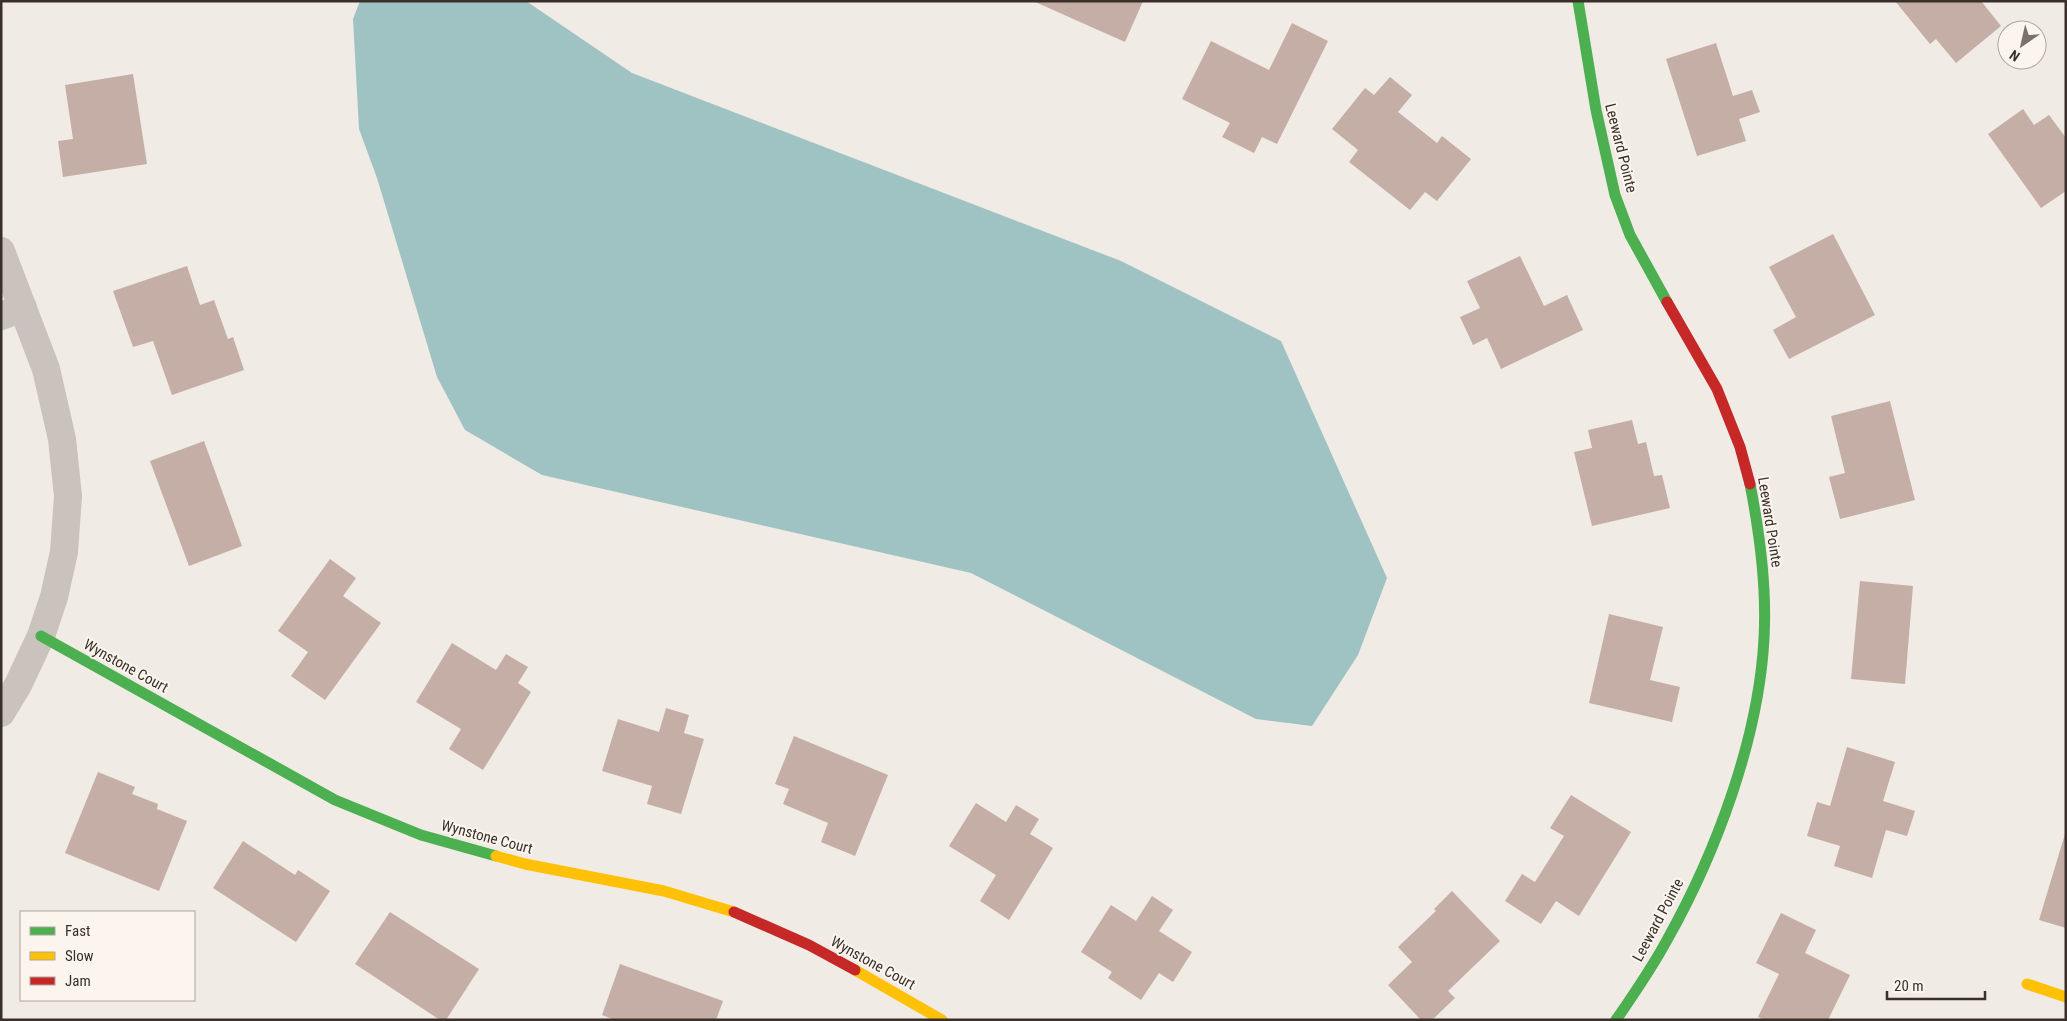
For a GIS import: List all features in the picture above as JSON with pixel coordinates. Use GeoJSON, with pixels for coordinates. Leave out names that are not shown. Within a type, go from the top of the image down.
{"type":"FeatureCollection","features":[{"type":"Feature","properties":{"kind":"street","name":"Leeward Pointe"},"geometry":{"type":"LineString","coordinates":[[1578,1],[1608,172],[1629,233],[1655,282],[1695,347],[1727,413],[1746,469],[1757,519],[1764,588],[1762,658],[1754,713],[1734,784],[1708,856],[1687,902],[1658,956],[1616,1020]]}},
{"type":"Feature","properties":{"kind":"street"},"geometry":{"type":"LineString","coordinates":[[1,251],[12,312],[46,369],[62,439],[68,496],[64,552],[54,597],[41,636],[18,685],[1,713]]}},
{"type":"Feature","properties":{"kind":"street","name":"Wynstone Court"},"geometry":{"type":"LineString","coordinates":[[41,636],[334,800],[421,835],[525,864],[664,891],[742,916],[809,945],[886,986],[942,1020]]}},
{"type":"Feature","properties":{"kind":"street"},"geometry":{"type":"LineString","coordinates":[[2027,984],[2066,996]]}},
{"type":"Feature","properties":{"kind":"water"},"geometry":{"type":"Polygon","coordinates":[[[360,1],[526,1],[632,73],[1121,261],[1281,341],[1387,578],[1358,655],[1312,726],[1256,719],[971,573],[542,475],[465,430],[437,377],[377,178],[359,129],[353,19],[360,1]]]}},
{"type":"Feature","properties":{"kind":"building"},"geometry":{"type":"Polygon","coordinates":[[[1033,1],[1143,1],[1125,42],[1033,1]]]}},
{"type":"Feature","properties":{"kind":"building"},"geometry":{"type":"Polygon","coordinates":[[[1895,1],[1981,1],[1997,21],[1997,29],[1956,63],[1936,39],[1930,44],[1895,1]]]}},
{"type":"Feature","properties":{"kind":"building"},"geometry":{"type":"Polygon","coordinates":[[[1292,23],[1328,41],[1277,144],[1262,137],[1254,153],[1222,137],[1230,123],[1182,99],[1211,41],[1269,70],[1292,23]]]}},
{"type":"Feature","properties":{"kind":"building"},"geometry":{"type":"Polygon","coordinates":[[[1716,43],[1733,96],[1752,90],[1760,112],[1739,119],[1746,141],[1697,156],[1666,59],[1716,43]]]}},
{"type":"Feature","properties":{"kind":"building"},"geometry":{"type":"Polygon","coordinates":[[[133,74],[147,164],[63,177],[58,141],[73,139],[65,85],[133,74]]]}},
{"type":"Feature","properties":{"kind":"building"},"geometry":{"type":"Polygon","coordinates":[[[1390,77],[1412,95],[1398,112],[1437,143],[1442,136],[1471,159],[1437,201],[1425,192],[1410,210],[1349,162],[1358,150],[1332,129],[1365,88],[1374,95],[1390,77]]]}},
{"type":"Feature","properties":{"kind":"building"},"geometry":{"type":"Polygon","coordinates":[[[2023,109],[2034,125],[2049,115],[2066,138],[2066,191],[2041,208],[1988,134],[2023,109]]]}},
{"type":"Feature","properties":{"kind":"building"},"geometry":{"type":"Polygon","coordinates":[[[1833,234],[1875,315],[1789,359],[1773,330],[1796,317],[1769,267],[1833,234]]]}},
{"type":"Feature","properties":{"kind":"building"},"geometry":{"type":"Polygon","coordinates":[[[1520,256],[1544,306],[1567,295],[1583,330],[1501,369],[1487,338],[1473,345],[1460,317],[1480,308],[1467,281],[1520,256]]]}},
{"type":"Feature","properties":{"kind":"building"},"geometry":{"type":"Polygon","coordinates":[[[187,266],[200,305],[214,300],[228,339],[233,337],[244,370],[172,395],[153,341],[133,347],[113,291],[187,266]]]}},
{"type":"Feature","properties":{"kind":"building"},"geometry":{"type":"Polygon","coordinates":[[[1890,401],[1915,500],[1840,519],[1829,477],[1845,473],[1831,416],[1890,401]]]}},
{"type":"Feature","properties":{"kind":"building"},"geometry":{"type":"Polygon","coordinates":[[[1632,420],[1638,444],[1646,442],[1654,476],[1662,475],[1670,508],[1592,526],[1574,452],[1592,448],[1588,430],[1632,420]]]}},
{"type":"Feature","properties":{"kind":"building"},"geometry":{"type":"Polygon","coordinates":[[[204,441],[242,546],[189,566],[150,461],[204,441]]]}},
{"type":"Feature","properties":{"kind":"building"},"geometry":{"type":"Polygon","coordinates":[[[330,559],[356,578],[343,596],[381,623],[325,700],[291,676],[308,652],[278,631],[330,559]]]}},
{"type":"Feature","properties":{"kind":"building"},"geometry":{"type":"Polygon","coordinates":[[[1860,581],[1913,586],[1905,684],[1851,679],[1860,581]]]}},
{"type":"Feature","properties":{"kind":"building"},"geometry":{"type":"Polygon","coordinates":[[[1609,614],[1663,627],[1650,680],[1680,687],[1672,722],[1589,703],[1609,614]]]}},
{"type":"Feature","properties":{"kind":"building"},"geometry":{"type":"Polygon","coordinates":[[[452,643],[496,670],[506,654],[528,667],[518,683],[531,692],[483,770],[449,749],[461,729],[416,702],[452,643]]]}},
{"type":"Feature","properties":{"kind":"building"},"geometry":{"type":"Polygon","coordinates":[[[666,708],[689,715],[684,733],[704,739],[681,814],[647,804],[652,786],[602,771],[618,719],[659,732],[666,708]]]}},
{"type":"Feature","properties":{"kind":"building"},"geometry":{"type":"Polygon","coordinates":[[[794,736],[888,775],[855,856],[821,842],[828,823],[783,804],[789,789],[775,784],[794,736]]]}},
{"type":"Feature","properties":{"kind":"building"},"geometry":{"type":"Polygon","coordinates":[[[1847,747],[1895,762],[1883,801],[1915,811],[1907,836],[1886,830],[1872,878],[1834,866],[1840,846],[1807,836],[1817,802],[1830,806],[1847,747]]]}},
{"type":"Feature","properties":{"kind":"building"},"geometry":{"type":"Polygon","coordinates":[[[98,772],[135,787],[132,794],[158,804],[157,809],[187,821],[159,891],[65,853],[98,772]]]}},
{"type":"Feature","properties":{"kind":"building"},"geometry":{"type":"Polygon","coordinates":[[[1571,795],[1631,832],[1579,916],[1556,901],[1541,924],[1505,901],[1522,874],[1535,882],[1564,836],[1550,828],[1571,795]]]}},
{"type":"Feature","properties":{"kind":"building"},"geometry":{"type":"Polygon","coordinates":[[[976,803],[1006,822],[1016,805],[1039,819],[1030,834],[1053,848],[1009,920],[980,901],[996,875],[949,846],[976,803]]]}},
{"type":"Feature","properties":{"kind":"building"},"geometry":{"type":"Polygon","coordinates":[[[2066,834],[2066,928],[2039,920],[2066,834]]]}},
{"type":"Feature","properties":{"kind":"building"},"geometry":{"type":"Polygon","coordinates":[[[243,841],[295,875],[298,870],[330,891],[296,942],[213,888],[243,841]]]}},
{"type":"Feature","properties":{"kind":"building"},"geometry":{"type":"Polygon","coordinates":[[[1452,891],[1500,941],[1448,991],[1455,998],[1432,1020],[1421,1020],[1388,985],[1412,962],[1398,947],[1436,911],[1434,909],[1452,891]]]}},
{"type":"Feature","properties":{"kind":"building"},"geometry":{"type":"Polygon","coordinates":[[[1152,896],[1173,910],[1159,931],[1192,952],[1173,982],[1159,973],[1141,1000],[1108,978],[1112,972],[1081,952],[1111,905],[1136,921],[1152,896]]]}},
{"type":"Feature","properties":{"kind":"building"},"geometry":{"type":"Polygon","coordinates":[[[390,912],[479,969],[446,1020],[440,1020],[355,964],[390,912]]]}},
{"type":"Feature","properties":{"kind":"building"},"geometry":{"type":"Polygon","coordinates":[[[1781,913],[1816,930],[1805,953],[1850,975],[1828,1020],[1764,1020],[1758,1017],[1779,974],[1756,963],[1781,913]]]}},
{"type":"Feature","properties":{"kind":"building"},"geometry":{"type":"Polygon","coordinates":[[[620,964],[723,1001],[716,1020],[615,1020],[602,1015],[620,964]]]}},
{"type":"Feature","properties":{"kind":"traffic: fast"},"geometry":{"type":"LineString","coordinates":[[1578,1],[1596,110],[1615,195],[1630,235],[1667,302]]}},
{"type":"Feature","properties":{"kind":"traffic: fast"},"geometry":{"type":"LineString","coordinates":[[1616,1020],[1655,961],[1685,906],[1718,833],[1744,755],[1754,715],[1760,676],[1765,619],[1762,561],[1750,484]]}},
{"type":"Feature","properties":{"kind":"traffic: fast"},"geometry":{"type":"LineString","coordinates":[[41,636],[335,800],[421,835],[496,856]]}},
{"type":"Feature","properties":{"kind":"traffic: slow"},"geometry":{"type":"LineString","coordinates":[[496,856],[525,864],[664,891],[734,912]]}},
{"type":"Feature","properties":{"kind":"traffic: slow"},"geometry":{"type":"LineString","coordinates":[[855,970],[942,1020]]}},
{"type":"Feature","properties":{"kind":"traffic: slow"},"geometry":{"type":"LineString","coordinates":[[2027,984],[2066,997]]}},
{"type":"Feature","properties":{"kind":"traffic: jam"},"geometry":{"type":"LineString","coordinates":[[1667,302],[1717,389],[1740,447],[1750,484]]}},
{"type":"Feature","properties":{"kind":"traffic: jam"},"geometry":{"type":"LineString","coordinates":[[734,912],[809,945],[855,970]]}}]}
